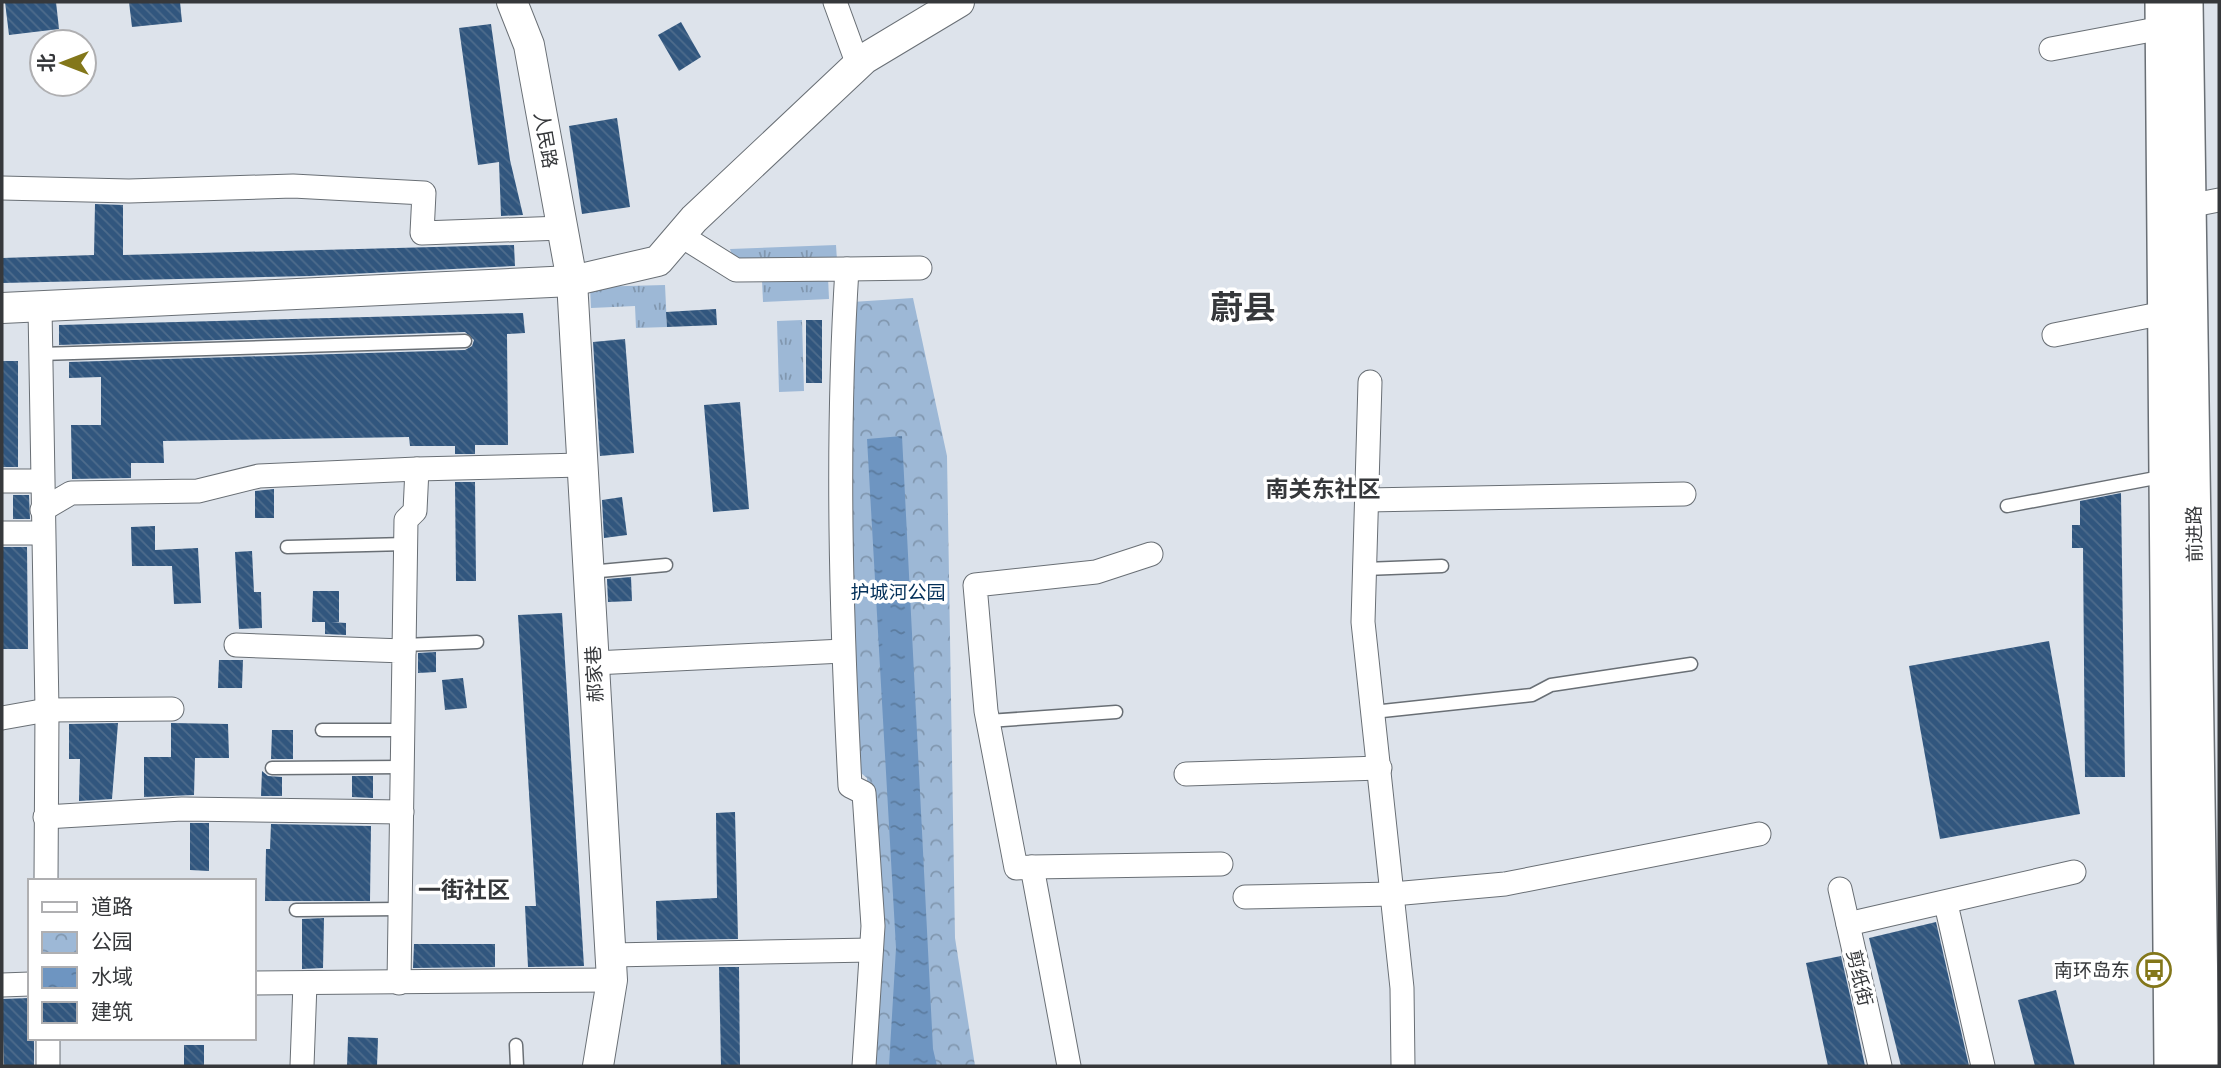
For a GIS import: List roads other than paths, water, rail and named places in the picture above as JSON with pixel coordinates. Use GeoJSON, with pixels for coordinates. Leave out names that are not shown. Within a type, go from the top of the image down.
{"type":"FeatureCollection","features":[{"type":"Feature","properties":{"kind":"main road","name":"前进路"},"geometry":{"type":"LineString","coordinates":[[2186,2],[2191,206],[2197,1062]]}},
{"type":"Feature","properties":{"kind":"main road","name":"前进路"},"geometry":{"type":"LineString","coordinates":[[2162,15],[2191,206],[2164,313],[2166,476],[2197,1062]]}},
{"type":"Feature","properties":{"kind":"street","name":"人民路"},"geometry":{"type":"LineString","coordinates":[[512,2],[529,45],[572,281]]}},
{"type":"Feature","properties":{"kind":"street"},"geometry":{"type":"LineString","coordinates":[[835,2],[858,65]]}},
{"type":"Feature","properties":{"kind":"street"},"geometry":{"type":"LineString","coordinates":[[2,309],[572,281],[658,261],[680,235],[858,65],[959,2]]}},
{"type":"Feature","properties":{"kind":"street"},"geometry":{"type":"LineString","coordinates":[[2051,49],[2162,15]]}},
{"type":"Feature","properties":{"kind":"street"},"geometry":{"type":"LineString","coordinates":[[2,188],[129,191],[293,186],[424,193],[422,233],[562,228]]}},
{"type":"Feature","properties":{"kind":"street"},"geometry":{"type":"LineString","coordinates":[[680,235],[736,270],[920,268]]}},
{"type":"Feature","properties":{"kind":"street"},"geometry":{"type":"LineString","coordinates":[[847,269],[841,367],[843,651],[850,786],[864,793],[873,926],[864,1066]]}},
{"type":"Feature","properties":{"kind":"street","name":"郝家巷"},"geometry":{"type":"LineString","coordinates":[[572,281],[611,967],[598,1066]]}},
{"type":"Feature","properties":{"kind":"street"},"geometry":{"type":"LineString","coordinates":[[40,308],[47,710],[46,879]]}},
{"type":"Feature","properties":{"kind":"street"},"geometry":{"type":"LineString","coordinates":[[2054,335],[2164,313]]}},
{"type":"Feature","properties":{"kind":"street"},"geometry":{"type":"LineString","coordinates":[[1370,382],[1363,622],[1402,988],[1403,1066]]}},
{"type":"Feature","properties":{"kind":"street"},"geometry":{"type":"LineString","coordinates":[[2,533],[42,521],[71,492],[198,491],[259,476],[582,465]]}},
{"type":"Feature","properties":{"kind":"street"},"geometry":{"type":"LineString","coordinates":[[399,983],[406,544],[407,520],[415,511],[417,469]]}},
{"type":"Feature","properties":{"kind":"street"},"geometry":{"type":"LineString","coordinates":[[2,481],[41,481]]}},
{"type":"Feature","properties":{"kind":"street"},"geometry":{"type":"LineString","coordinates":[[1367,500],[1684,494]]}},
{"type":"Feature","properties":{"kind":"street"},"geometry":{"type":"LineString","coordinates":[[1151,554],[1096,572],[975,585],[988,721],[1016,868],[1221,864]]}},
{"type":"Feature","properties":{"kind":"street"},"geometry":{"type":"LineString","coordinates":[[236,645],[404,648]]}},
{"type":"Feature","properties":{"kind":"street"},"geometry":{"type":"LineString","coordinates":[[594,663],[843,651]]}},
{"type":"Feature","properties":{"kind":"street"},"geometry":{"type":"LineString","coordinates":[[2,718],[47,710],[172,709]]}},
{"type":"Feature","properties":{"kind":"street"},"geometry":{"type":"LineString","coordinates":[[1186,774],[1380,768]]}},
{"type":"Feature","properties":{"kind":"street"},"geometry":{"type":"LineString","coordinates":[[45,817],[182,809],[402,812]]}},
{"type":"Feature","properties":{"kind":"street"},"geometry":{"type":"LineString","coordinates":[[1245,897],[1393,894],[1505,884],[1759,834]]}},
{"type":"Feature","properties":{"kind":"street"},"geometry":{"type":"LineString","coordinates":[[1032,867],[1069,1066]]}},
{"type":"Feature","properties":{"kind":"street"},"geometry":{"type":"LineString","coordinates":[[1848,924],[1946,904],[2074,872]]}},
{"type":"Feature","properties":{"kind":"street","name":"剪纸街"},"geometry":{"type":"LineString","coordinates":[[1840,889],[1880,1066]]}},
{"type":"Feature","properties":{"kind":"street"},"geometry":{"type":"LineString","coordinates":[[1946,904],[1983,1066]]}},
{"type":"Feature","properties":{"kind":"street"},"geometry":{"type":"LineString","coordinates":[[256,983],[399,983],[871,950]]}},
{"type":"Feature","properties":{"kind":"street"},"geometry":{"type":"LineString","coordinates":[[302,1066],[305,983]]}},
{"type":"Feature","properties":{"kind":"street"},"geometry":{"type":"LineString","coordinates":[[2,985],[28,984]]}},
{"type":"Feature","properties":{"kind":"street"},"geometry":{"type":"LineString","coordinates":[[48,1040],[48,1066]]}},
{"type":"Feature","properties":{"kind":"lane"},"geometry":{"type":"LineString","coordinates":[[40,354],[465,341]]}},
{"type":"Feature","properties":{"kind":"lane"},"geometry":{"type":"LineString","coordinates":[[2007,506],[2166,476]]}},
{"type":"Feature","properties":{"kind":"lane"},"geometry":{"type":"LineString","coordinates":[[287,547],[406,544]]}},
{"type":"Feature","properties":{"kind":"lane"},"geometry":{"type":"LineString","coordinates":[[589,572],[666,565]]}},
{"type":"Feature","properties":{"kind":"lane"},"geometry":{"type":"LineString","coordinates":[[1365,569],[1442,566]]}},
{"type":"Feature","properties":{"kind":"lane"},"geometry":{"type":"LineString","coordinates":[[404,648],[477,642]]}},
{"type":"Feature","properties":{"kind":"lane"},"geometry":{"type":"LineString","coordinates":[[1373,712],[1532,695],[1551,685],[1690,664]]}},
{"type":"Feature","properties":{"kind":"lane"},"geometry":{"type":"LineString","coordinates":[[988,721],[1116,712]]}},
{"type":"Feature","properties":{"kind":"lane"},"geometry":{"type":"LineString","coordinates":[[322,730],[403,730]]}},
{"type":"Feature","properties":{"kind":"lane"},"geometry":{"type":"LineString","coordinates":[[272,768],[402,767]]}},
{"type":"Feature","properties":{"kind":"lane"},"geometry":{"type":"LineString","coordinates":[[296,910],[400,909]]}},
{"type":"Feature","properties":{"kind":"lane"},"geometry":{"type":"LineString","coordinates":[[516,1045],[517,1066]]}},
{"type":"Feature","properties":{"kind":"water"},"geometry":{"type":"Polygon","coordinates":[[[902,436],[933,1049],[937,1066],[889,1066],[896,948],[867,439],[902,436]]]}},
{"type":"Feature","properties":{"kind":"place","name":"南环岛东"},"geometry":{"type":"Point","coordinates":[2154,970]}},
{"type":"Feature","properties":{"kind":"district","name":"蔚县"},"geometry":{"type":"Point","coordinates":[1243,307]}},
{"type":"Feature","properties":{"kind":"district","name":"南关东社区"},"geometry":{"type":"Point","coordinates":[1323,489]}},
{"type":"Feature","properties":{"kind":"district","name":"一街社区"},"geometry":{"type":"Point","coordinates":[464,890]}},
{"type":"Feature","properties":{"kind":"park label","name":"护城河公园"},"geometry":{"type":"Point","coordinates":[898,592]}}]}
